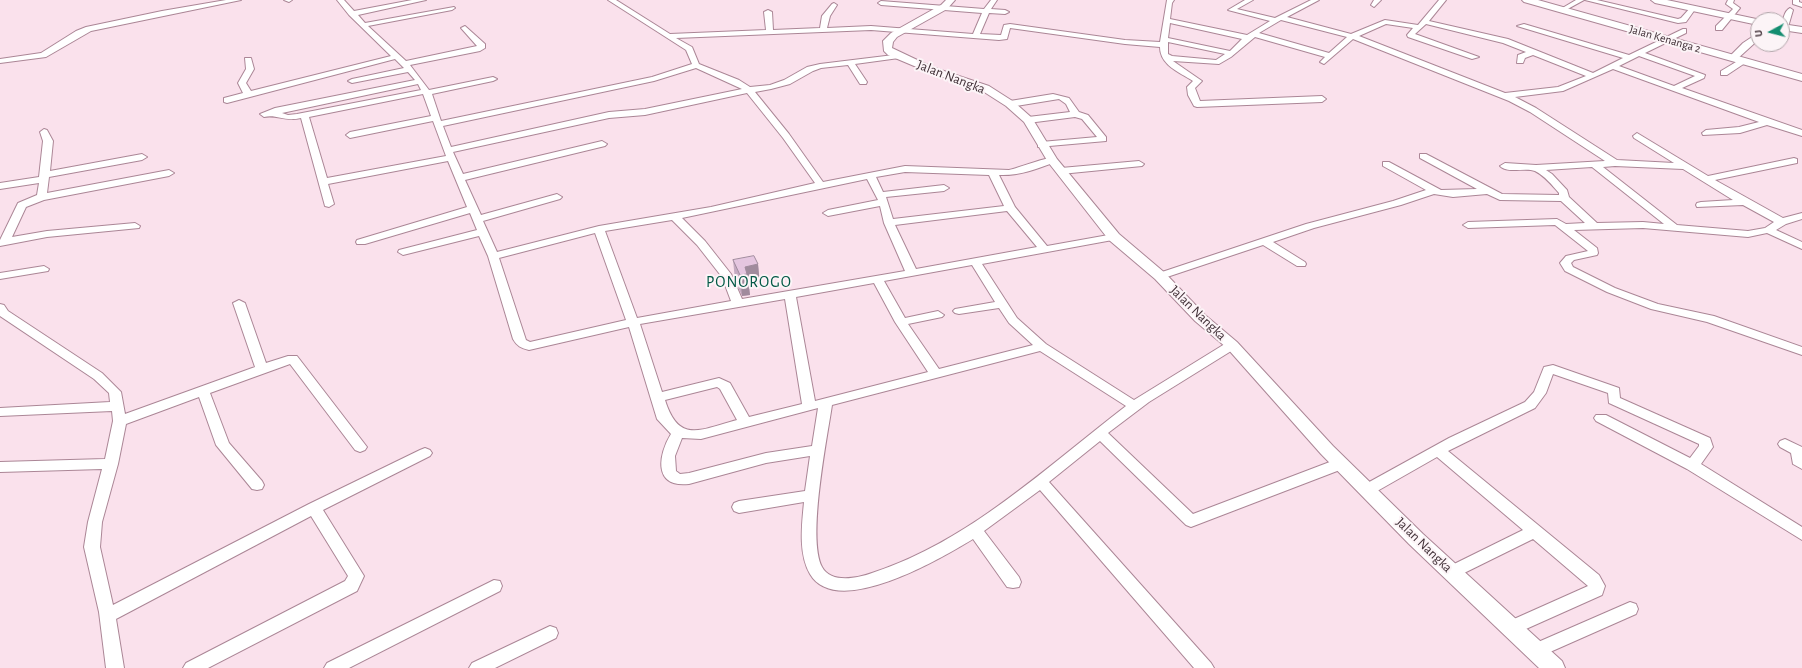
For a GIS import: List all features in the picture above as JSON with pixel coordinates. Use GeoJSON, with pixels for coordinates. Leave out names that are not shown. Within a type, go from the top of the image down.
{"type":"FeatureCollection","features":[{"type":"Feature","properties":{"kind":"main road","name":"Jalan Kenanga 2"},"geometry":{"type":"LineString","coordinates":[[1527,0],[1800,76]]}},
{"type":"Feature","properties":{"kind":"street"},"geometry":{"type":"LineString","coordinates":[[0,61],[43,55],[79,33],[89,29],[162,13],[238,0]]}},
{"type":"Feature","properties":{"kind":"street"},"geometry":{"type":"LineString","coordinates":[[340,0],[352,14],[420,81],[426,92],[450,154],[493,256],[522,343],[529,346],[633,322],[1114,237]]}},
{"type":"Feature","properties":{"kind":"street"},"geometry":{"type":"LineString","coordinates":[[352,14],[423,0]]}},
{"type":"Feature","properties":{"kind":"street"},"geometry":{"type":"LineString","coordinates":[[611,0],[689,49],[696,65]]}},
{"type":"Feature","properties":{"kind":"street"},"geometry":{"type":"LineString","coordinates":[[976,36],[986,10],[994,0]]}},
{"type":"Feature","properties":{"kind":"street"},"geometry":{"type":"LineString","coordinates":[[1172,0],[1170,2],[1166,20],[1164,42],[1166,57],[1168,61],[1198,81],[1191,87],[1190,90],[1197,104],[1322,99]]}},
{"type":"Feature","properties":{"kind":"street"},"geometry":{"type":"LineString","coordinates":[[1250,0],[1231,10],[1279,19],[1352,36],[1503,96],[1532,110],[1615,163]]}},
{"type":"Feature","properties":{"kind":"street"},"geometry":{"type":"LineString","coordinates":[[1166,57],[1216,62],[1222,60],[1250,36],[1316,0]]}},
{"type":"Feature","properties":{"kind":"street"},"geometry":{"type":"LineString","coordinates":[[1443,0],[1411,35],[1475,58]]}},
{"type":"Feature","properties":{"kind":"street"},"geometry":{"type":"LineString","coordinates":[[1562,10],[1581,0]]}},
{"type":"Feature","properties":{"kind":"street"},"geometry":{"type":"LineString","coordinates":[[1588,0],[1678,21],[1683,20],[1693,8]]}},
{"type":"Feature","properties":{"kind":"street"},"geometry":{"type":"LineString","coordinates":[[1655,0],[1750,20]]}},
{"type":"Feature","properties":{"kind":"street"},"geometry":{"type":"LineString","coordinates":[[1719,28],[1737,8],[1729,4],[1731,0]]}},
{"type":"Feature","properties":{"kind":"street"},"geometry":{"type":"LineString","coordinates":[[1796,0],[1795,3],[1802,5]]}},
{"type":"Feature","properties":{"kind":"street"},"geometry":{"type":"LineString","coordinates":[[882,3],[945,5],[1005,12]]}},
{"type":"Feature","properties":{"kind":"street"},"geometry":{"type":"LineString","coordinates":[[824,29],[826,16],[834,5]]}},
{"type":"Feature","properties":{"kind":"street","name":"Jalan Nangka"},"geometry":{"type":"LineString","coordinates":[[945,5],[904,29],[888,41],[886,45],[891,53],[964,82],[979,85],[1010,104],[1028,120],[1041,145],[1056,166],[1114,237],[1160,276],[1200,318],[1232,345],[1340,464],[1554,668]]}},
{"type":"Feature","properties":{"kind":"street"},"geometry":{"type":"LineString","coordinates":[[363,25],[452,8]]}},
{"type":"Feature","properties":{"kind":"street"},"geometry":{"type":"LineString","coordinates":[[768,12],[770,31]]}},
{"type":"Feature","properties":{"kind":"street"},"geometry":{"type":"LineString","coordinates":[[1166,20],[1250,36],[1331,56]]}},
{"type":"Feature","properties":{"kind":"street"},"geometry":{"type":"LineString","coordinates":[[1324,62],[1352,36],[1388,22],[1418,27]]}},
{"type":"Feature","properties":{"kind":"street"},"geometry":{"type":"LineString","coordinates":[[1424,22],[1499,40],[1534,52],[1593,76]]}},
{"type":"Feature","properties":{"kind":"street"},"geometry":{"type":"LineString","coordinates":[[669,36],[824,29],[904,29],[1003,37],[1007,27],[1010,26],[1125,42],[1164,42],[1230,52]]}},
{"type":"Feature","properties":{"kind":"street"},"geometry":{"type":"LineString","coordinates":[[1522,26],[1630,58]]}},
{"type":"Feature","properties":{"kind":"street"},"geometry":{"type":"LineString","coordinates":[[227,100],[248,94],[480,48],[482,45],[465,28]]}},
{"type":"Feature","properties":{"kind":"street"},"geometry":{"type":"LineString","coordinates":[[1790,28],[1802,30]]}},
{"type":"Feature","properties":{"kind":"street"},"geometry":{"type":"LineString","coordinates":[[1503,96],[1560,89],[1593,76],[1683,31]]}},
{"type":"Feature","properties":{"kind":"street"},"geometry":{"type":"LineString","coordinates":[[1733,58],[1750,42]]}},
{"type":"Feature","properties":{"kind":"street"},"geometry":{"type":"LineString","coordinates":[[1520,61],[1520,56],[1534,52]]}},
{"type":"Feature","properties":{"kind":"street"},"geometry":{"type":"LineString","coordinates":[[1639,53],[1701,75],[1676,88]]}},
{"type":"Feature","properties":{"kind":"street"},"geometry":{"type":"LineString","coordinates":[[323,182],[450,154],[609,115],[644,112],[779,85],[815,68],[899,56]]}},
{"type":"Feature","properties":{"kind":"street"},"geometry":{"type":"LineString","coordinates":[[248,60],[250,69],[242,83],[248,94]]}},
{"type":"Feature","properties":{"kind":"street"},"geometry":{"type":"LineString","coordinates":[[1724,73],[1744,61]]}},
{"type":"Feature","properties":{"kind":"street"},"geometry":{"type":"LineString","coordinates":[[352,81],[403,63]]}},
{"type":"Feature","properties":{"kind":"street"},"geometry":{"type":"LineString","coordinates":[[851,63],[863,82]]}},
{"type":"Feature","properties":{"kind":"street"},"geometry":{"type":"LineString","coordinates":[[350,135],[438,121],[654,78],[696,65],[736,82],[749,90],[786,136],[821,185]]}},
{"type":"Feature","properties":{"kind":"street"},"geometry":{"type":"LineString","coordinates":[[1612,66],[1767,122],[1802,133]]}},
{"type":"Feature","properties":{"kind":"street"},"geometry":{"type":"LineString","coordinates":[[275,112],[278,116],[283,117],[304,115],[493,79]]}},
{"type":"Feature","properties":{"kind":"street"},"geometry":{"type":"LineString","coordinates":[[264,114],[420,81]]}},
{"type":"Feature","properties":{"kind":"street"},"geometry":{"type":"LineString","coordinates":[[1010,104],[1042,98],[1048,95],[1058,95],[1070,105],[1075,114]]}},
{"type":"Feature","properties":{"kind":"street"},"geometry":{"type":"LineString","coordinates":[[1028,120],[1075,114],[1086,117],[1103,139],[1041,145]]}},
{"type":"Feature","properties":{"kind":"street"},"geometry":{"type":"LineString","coordinates":[[304,115],[328,204]]}},
{"type":"Feature","properties":{"kind":"street"},"geometry":{"type":"LineString","coordinates":[[1706,133],[1733,131],[1767,122]]}},
{"type":"Feature","properties":{"kind":"street"},"geometry":{"type":"LineString","coordinates":[[42,197],[48,141],[44,132]]}},
{"type":"Feature","properties":{"kind":"street"},"geometry":{"type":"LineString","coordinates":[[1637,136],[1706,179],[1782,222]]}},
{"type":"Feature","properties":{"kind":"street"},"geometry":{"type":"LineString","coordinates":[[460,178],[602,144]]}},
{"type":"Feature","properties":{"kind":"street"},"geometry":{"type":"LineString","coordinates":[[1423,156],[1486,191],[1504,198],[1564,198],[1594,226]]}},
{"type":"Feature","properties":{"kind":"street"},"geometry":{"type":"LineString","coordinates":[[0,186],[142,157]]}},
{"type":"Feature","properties":{"kind":"street"},"geometry":{"type":"LineString","coordinates":[[1706,179],[1794,161]]}},
{"type":"Feature","properties":{"kind":"street"},"geometry":{"type":"LineString","coordinates":[[1505,166],[1536,168],[1615,163],[1685,166]]}},
{"type":"Feature","properties":{"kind":"street"},"geometry":{"type":"LineString","coordinates":[[493,256],[599,229],[711,210],[821,185],[918,169],[1009,173],[1056,166],[1139,164]]}},
{"type":"Feature","properties":{"kind":"street"},"geometry":{"type":"LineString","coordinates":[[1386,164],[1433,191],[1453,194],[1486,191]]}},
{"type":"Feature","properties":{"kind":"street"},"geometry":{"type":"LineString","coordinates":[[1595,165],[1673,226]]}},
{"type":"Feature","properties":{"kind":"street"},"geometry":{"type":"LineString","coordinates":[[1536,168],[1558,185],[1564,192],[1564,198]]}},
{"type":"Feature","properties":{"kind":"street"},"geometry":{"type":"LineString","coordinates":[[2,242],[22,205],[26,202],[42,197],[169,173]]}},
{"type":"Feature","properties":{"kind":"street"},"geometry":{"type":"LineString","coordinates":[[993,173],[1010,208],[1045,250]]}},
{"type":"Feature","properties":{"kind":"street"},"geometry":{"type":"LineString","coordinates":[[870,176],[882,198],[889,223],[912,273]]}},
{"type":"Feature","properties":{"kind":"street"},"geometry":{"type":"LineString","coordinates":[[828,213],[882,198],[944,188]]}},
{"type":"Feature","properties":{"kind":"street"},"geometry":{"type":"LineString","coordinates":[[1160,276],[1310,226],[1397,203],[1433,191]]}},
{"type":"Feature","properties":{"kind":"street"},"geometry":{"type":"LineString","coordinates":[[361,242],[475,214],[557,197]]}},
{"type":"Feature","properties":{"kind":"street"},"geometry":{"type":"LineString","coordinates":[[1701,204],[1745,202]]}},
{"type":"Feature","properties":{"kind":"street"},"geometry":{"type":"LineString","coordinates":[[889,223],[1010,208]]}},
{"type":"Feature","properties":{"kind":"street"},"geometry":{"type":"LineString","coordinates":[[674,216],[705,248],[727,276],[738,304]]}},
{"type":"Feature","properties":{"kind":"street"},"geometry":{"type":"LineString","coordinates":[[1564,227],[1627,224],[1673,226],[1748,234],[1768,230],[1782,222],[1801,217]]}},
{"type":"Feature","properties":{"kind":"street"},"geometry":{"type":"LineString","coordinates":[[1468,226],[1552,221],[1564,227],[1593,250],[1593,253],[1570,258],[1565,264],[1575,272],[1611,290],[1655,307],[1710,319],[1802,351]]}},
{"type":"Feature","properties":{"kind":"street"},"geometry":{"type":"LineString","coordinates":[[2,242],[47,234],[135,226]]}},
{"type":"Feature","properties":{"kind":"street"},"geometry":{"type":"LineString","coordinates":[[599,229],[633,322],[664,419],[678,433],[688,435],[701,434],[1042,347]]}},
{"type":"Feature","properties":{"kind":"street"},"geometry":{"type":"LineString","coordinates":[[1768,230],[1802,246]]}},
{"type":"Feature","properties":{"kind":"street"},"geometry":{"type":"LineString","coordinates":[[403,252],[482,232]]}},
{"type":"Feature","properties":{"kind":"street"},"geometry":{"type":"LineString","coordinates":[[1264,242],[1301,264]]}},
{"type":"Feature","properties":{"kind":"street"},"geometry":{"type":"LineString","coordinates":[[975,262],[1013,320],[1042,347],[1135,406]]}},
{"type":"Feature","properties":{"kind":"street"},"geometry":{"type":"LineString","coordinates":[[0,276],[44,269]]}},
{"type":"Feature","properties":{"kind":"street"},"geometry":{"type":"LineString","coordinates":[[877,279],[901,322],[936,374]]}},
{"type":"Feature","properties":{"kind":"street"},"geometry":{"type":"LineString","coordinates":[[790,294],[809,406]]}},
{"type":"Feature","properties":{"kind":"street"},"geometry":{"type":"LineString","coordinates":[[239,303],[262,369]]}},
{"type":"Feature","properties":{"kind":"street"},"geometry":{"type":"LineString","coordinates":[[959,312],[1002,304]]}},
{"type":"Feature","properties":{"kind":"street"},"geometry":{"type":"LineString","coordinates":[[1,312],[98,376],[115,392],[120,421],[112,464],[92,535],[94,559],[107,616],[115,668]]}},
{"type":"Feature","properties":{"kind":"street"},"geometry":{"type":"LineString","coordinates":[[901,322],[938,315]]}},
{"type":"Feature","properties":{"kind":"street"},"geometry":{"type":"LineString","coordinates":[[826,402],[812,495],[810,548],[815,569],[825,580],[839,585],[859,583],[912,567],[976,530],[1135,406],[1232,345]]}},
{"type":"Feature","properties":{"kind":"street"},"geometry":{"type":"LineString","coordinates":[[120,421],[262,369],[288,360],[293,360],[360,448]]}},
{"type":"Feature","properties":{"kind":"street"},"geometry":{"type":"LineString","coordinates":[[1367,490],[1438,450],[1520,408],[1530,405],[1540,393],[1548,370],[1553,369],[1614,391],[1614,400],[1705,441],[1706,447],[1686,462]]}},
{"type":"Feature","properties":{"kind":"street"},"geometry":{"type":"LineString","coordinates":[[657,398],[719,382],[725,386],[745,423]]}},
{"type":"Feature","properties":{"kind":"street"},"geometry":{"type":"LineString","coordinates":[[203,390],[223,444],[257,485]]}},
{"type":"Feature","properties":{"kind":"street"},"geometry":{"type":"LineString","coordinates":[[0,412],[118,406]]}},
{"type":"Feature","properties":{"kind":"street"},"geometry":{"type":"LineString","coordinates":[[1601,418],[1686,462],[1802,534]]}},
{"type":"Feature","properties":{"kind":"street"},"geometry":{"type":"LineString","coordinates":[[678,433],[671,444],[668,459],[669,472],[674,478],[683,479],[702,476],[767,458],[818,450]]}},
{"type":"Feature","properties":{"kind":"street"},"geometry":{"type":"LineString","coordinates":[[1100,433],[1191,521],[1340,464]]}},
{"type":"Feature","properties":{"kind":"street"},"geometry":{"type":"LineString","coordinates":[[1785,444],[1798,451],[1798,460],[1802,464]]}},
{"type":"Feature","properties":{"kind":"street"},"geometry":{"type":"LineString","coordinates":[[1438,450],[1593,580],[1597,586],[1596,590],[1511,628]]}},
{"type":"Feature","properties":{"kind":"street"},"geometry":{"type":"LineString","coordinates":[[107,616],[314,508],[425,453]]}},
{"type":"Feature","properties":{"kind":"street"},"geometry":{"type":"LineString","coordinates":[[0,467],[112,464]]}},
{"type":"Feature","properties":{"kind":"street"},"geometry":{"type":"LineString","coordinates":[[1040,481],[1205,668]]}},
{"type":"Feature","properties":{"kind":"street"},"geometry":{"type":"LineString","coordinates":[[739,507],[812,495]]}},
{"type":"Feature","properties":{"kind":"street"},"geometry":{"type":"LineString","coordinates":[[192,668],[351,586],[356,576],[314,508]]}},
{"type":"Feature","properties":{"kind":"street"},"geometry":{"type":"LineString","coordinates":[[976,530],[1013,582]]}},
{"type":"Feature","properties":{"kind":"street"},"geometry":{"type":"LineString","coordinates":[[1452,572],[1535,531]]}},
{"type":"Feature","properties":{"kind":"street"},"geometry":{"type":"LineString","coordinates":[[334,668],[494,586]]}},
{"type":"Feature","properties":{"kind":"street"},"geometry":{"type":"LineString","coordinates":[[1535,651],[1630,609]]}},
{"type":"Feature","properties":{"kind":"street"},"geometry":{"type":"LineString","coordinates":[[478,668],[550,633]]}},
{"type":"Feature","properties":{"kind":"building"},"geometry":{"type":"Polygon","coordinates":[[[754,256],[758,264],[745,267],[747,274],[740,275],[733,260],[754,256]]]}},
{"type":"Feature","properties":{"kind":"district","name":"PONOROGO"},"geometry":{"type":"Point","coordinates":[749,282]}}]}
